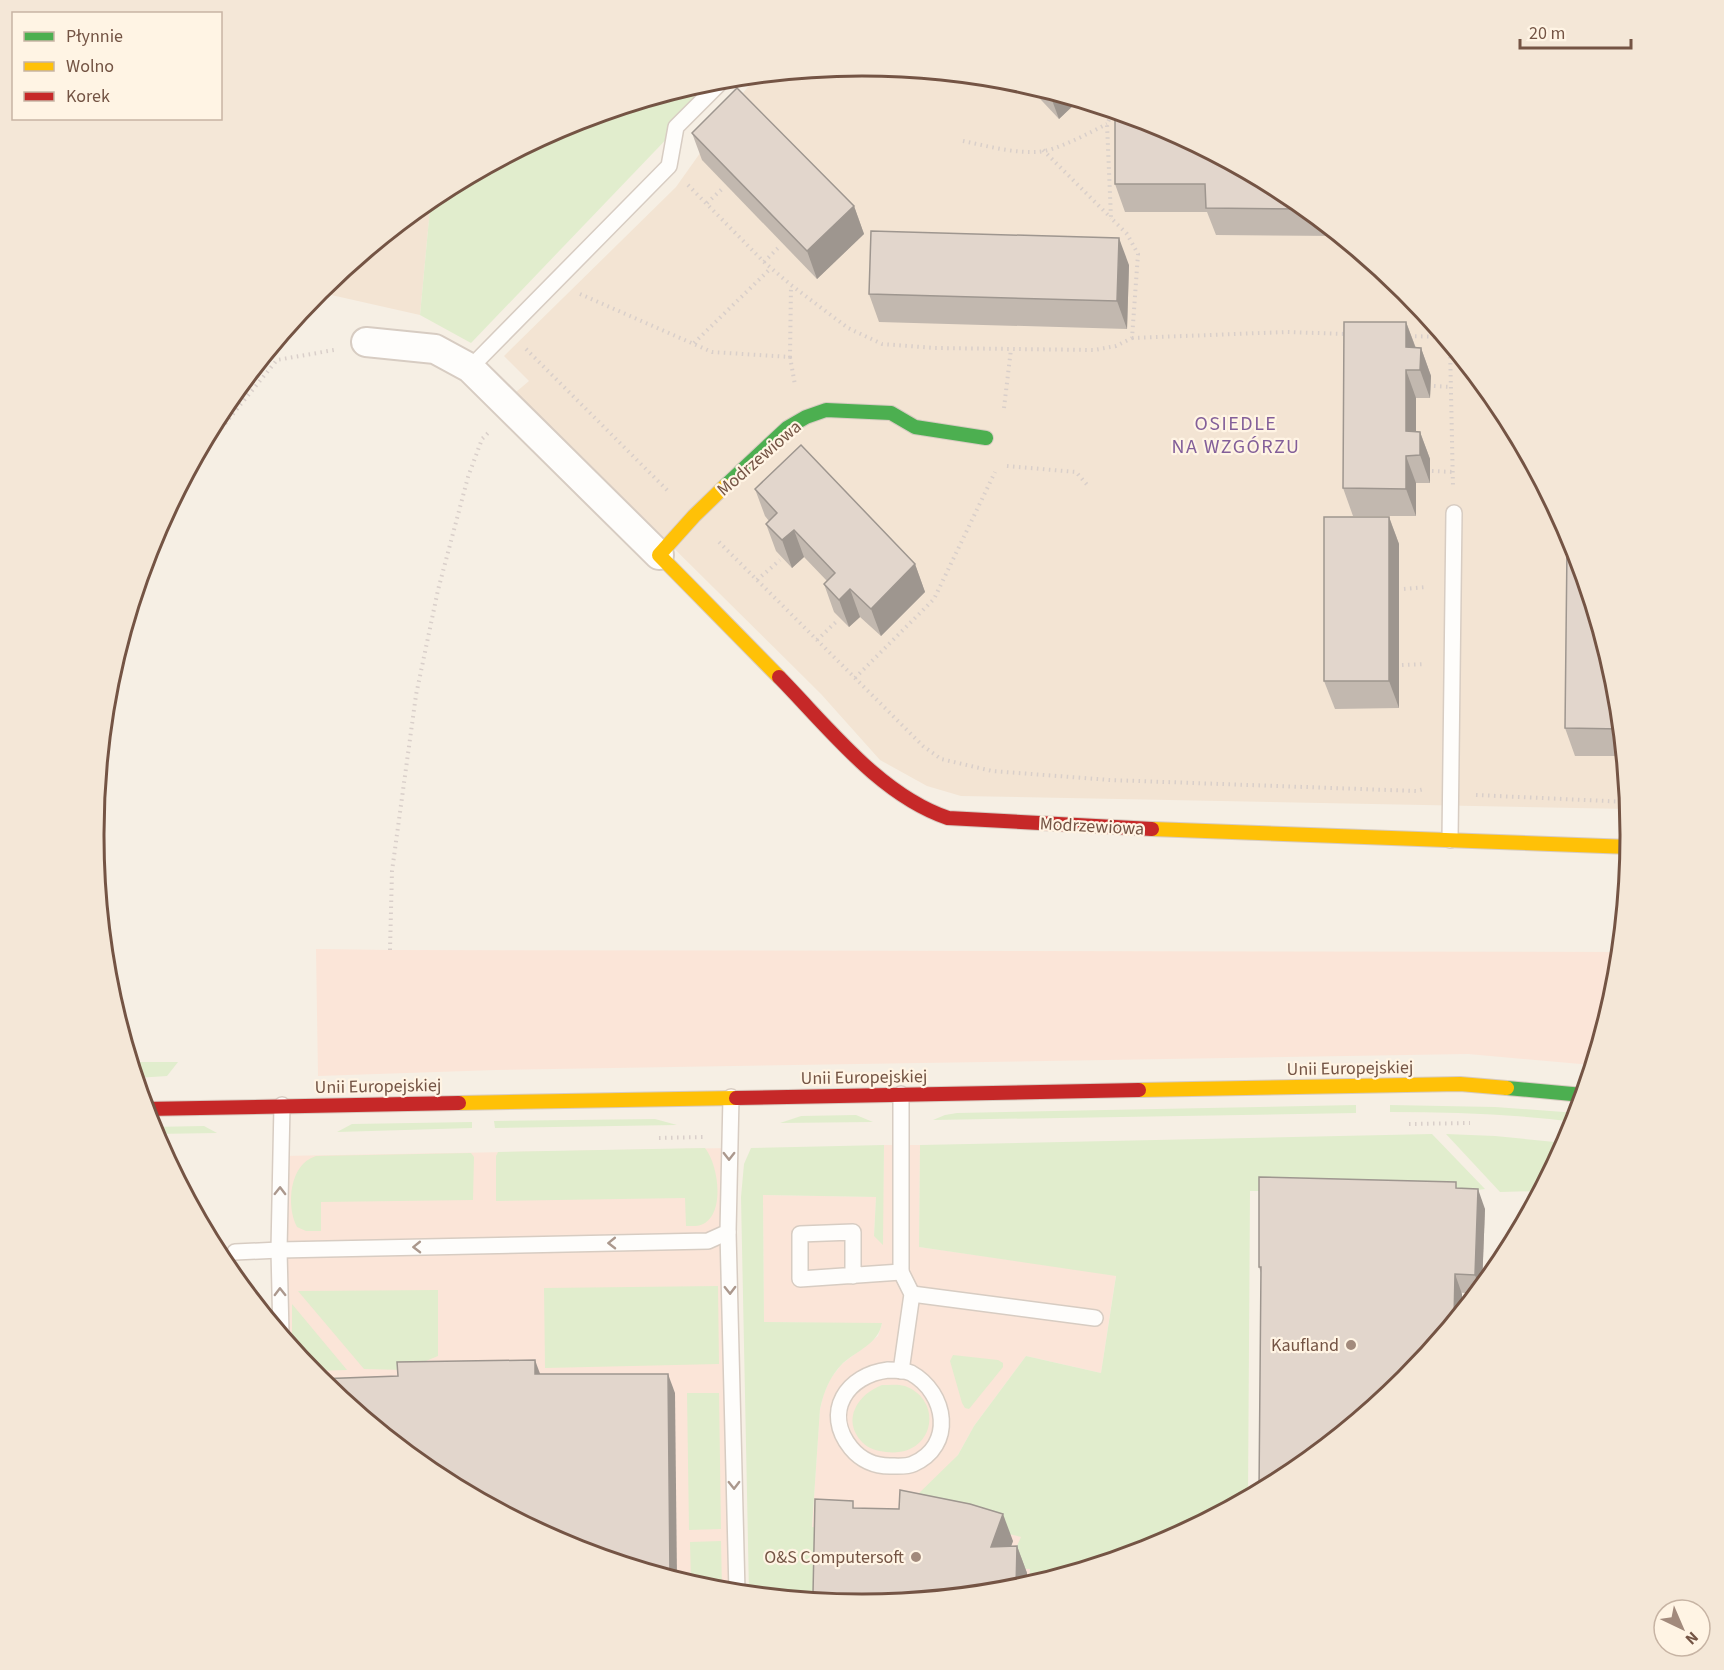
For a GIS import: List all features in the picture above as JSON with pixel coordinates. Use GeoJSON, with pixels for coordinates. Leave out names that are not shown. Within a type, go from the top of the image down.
{"type":"FeatureCollection","features":[{"type":"Feature","properties":{"kind":"street","name":"Modrzewiowa"},"geometry":{"type":"LineString","coordinates":[[366,342],[435,349],[471,368],[871,771],[900,797],[926,811],[948,818],[1096,826],[1620,847]]}},
{"type":"Feature","properties":{"kind":"street","name":"Modrzewiowa"},"geometry":{"type":"LineString","coordinates":[[659,555],[694,516],[787,428],[806,417],[826,410],[891,412],[915,428],[986,438]]}},
{"type":"Feature","properties":{"kind":"street","name":"Unii Europejskiej"},"geometry":{"type":"LineString","coordinates":[[155,1109],[1460,1084],[1574,1094]]}},
{"type":"Feature","properties":{"kind":"lane"},"geometry":{"type":"LineString","coordinates":[[471,368],[669,166],[676,127],[711,92]]}},
{"type":"Feature","properties":{"kind":"lane"},"geometry":{"type":"LineString","coordinates":[[1450,840],[1454,513]]}},
{"type":"Feature","properties":{"kind":"lane"},"geometry":{"type":"LineString","coordinates":[[902,1094],[901,1272],[912,1294],[902,1371]]}},
{"type":"Feature","properties":{"kind":"lane"},"geometry":{"type":"LineString","coordinates":[[731,1097],[729,1232],[737,1583]]}},
{"type":"Feature","properties":{"kind":"lane"},"geometry":{"type":"LineString","coordinates":[[281,1322],[279,1250],[282,1105]]}},
{"type":"Feature","properties":{"kind":"lane"},"geometry":{"type":"LineString","coordinates":[[235,1252],[708,1241],[729,1232]]}},
{"type":"Feature","properties":{"kind":"lane"},"geometry":{"type":"LineString","coordinates":[[854,1276],[853,1232],[800,1234],[800,1279],[854,1276],[901,1272]]}},
{"type":"Feature","properties":{"kind":"lane"},"geometry":{"type":"LineString","coordinates":[[912,1294],[1095,1318]]}},
{"type":"Feature","properties":{"kind":"lane"},"geometry":{"type":"LineString","coordinates":[[875,1371],[902,1371],[909,1372],[921,1380],[937,1401],[943,1425],[940,1437],[933,1448],[912,1465],[878,1466],[859,1457],[850,1448],[840,1427],[838,1418],[840,1407],[844,1395],[861,1377],[875,1371]]}},
{"type":"Feature","properties":{"kind":"path"},"geometry":{"type":"LineString","coordinates":[[1110,118],[1107,124],[1112,218]]}},
{"type":"Feature","properties":{"kind":"path"},"geometry":{"type":"LineString","coordinates":[[963,141],[998,149],[1038,152],[1073,140],[1107,124]]}},
{"type":"Feature","properties":{"kind":"path"},"geometry":{"type":"LineString","coordinates":[[1043,150],[1127,234],[1138,254],[1132,338]]}},
{"type":"Feature","properties":{"kind":"path"},"geometry":{"type":"LineString","coordinates":[[669,166],[764,262],[791,285],[848,328],[882,344],[935,348],[1094,350],[1116,346],[1132,338],[1287,332],[1354,334]]}},
{"type":"Feature","properties":{"kind":"path"},"geometry":{"type":"LineString","coordinates":[[707,203],[722,189]]}},
{"type":"Feature","properties":{"kind":"path"},"geometry":{"type":"LineString","coordinates":[[764,262],[778,249]]}},
{"type":"Feature","properties":{"kind":"path"},"geometry":{"type":"LineString","coordinates":[[694,343],[771,268]]}},
{"type":"Feature","properties":{"kind":"path"},"geometry":{"type":"LineString","coordinates":[[553,282],[712,352],[790,357],[791,285]]}},
{"type":"Feature","properties":{"kind":"path"},"geometry":{"type":"LineString","coordinates":[[508,332],[922,746],[941,759],[992,771],[1110,780],[1416,791],[1430,787],[1468,794],[1619,802]]}},
{"type":"Feature","properties":{"kind":"path"},"geometry":{"type":"LineString","coordinates":[[1399,336],[1433,337]]}},
{"type":"Feature","properties":{"kind":"path"},"geometry":{"type":"LineString","coordinates":[[225,423],[277,360],[329,352],[366,342]]}},
{"type":"Feature","properties":{"kind":"path"},"geometry":{"type":"LineString","coordinates":[[1003,419],[1011,349]]}},
{"type":"Feature","properties":{"kind":"path"},"geometry":{"type":"LineString","coordinates":[[274,357],[277,360]]}},
{"type":"Feature","properties":{"kind":"path"},"geometry":{"type":"LineString","coordinates":[[1450,357],[1454,513]]}},
{"type":"Feature","properties":{"kind":"path"},"geometry":{"type":"LineString","coordinates":[[1434,386],[1451,387]]}},
{"type":"Feature","properties":{"kind":"path"},"geometry":{"type":"LineString","coordinates":[[390,950],[392,871],[416,695],[438,590],[468,477],[482,439]]}},
{"type":"Feature","properties":{"kind":"path"},"geometry":{"type":"LineString","coordinates":[[855,678],[934,599],[997,465],[1076,472],[1089,487]]}},
{"type":"Feature","properties":{"kind":"path"},"geometry":{"type":"LineString","coordinates":[[1432,471],[1453,472]]}},
{"type":"Feature","properties":{"kind":"path"},"geometry":{"type":"LineString","coordinates":[[757,580],[780,560]]}},
{"type":"Feature","properties":{"kind":"path"},"geometry":{"type":"LineString","coordinates":[[1404,589],[1427,587]]}},
{"type":"Feature","properties":{"kind":"path"},"geometry":{"type":"LineString","coordinates":[[817,640],[837,621]]}},
{"type":"Feature","properties":{"kind":"path"},"geometry":{"type":"LineString","coordinates":[[1402,666],[1426,663]]}},
{"type":"Feature","properties":{"kind":"shaded area"},"geometry":{"type":"Polygon","coordinates":[[[862,76],[961,83],[1058,102],[1152,134],[1197,155],[1241,178],[1324,233],[1398,299],[1464,373],[1519,456],[1542,500],[1563,545],[1595,639],[1614,736],[1619,809],[961,796],[927,786],[880,760],[821,694],[516,392],[529,381],[504,356],[676,187],[749,85],[763,83],[862,76]]]}},
{"type":"Feature","properties":{"kind":"shaded area"},"geometry":{"type":"Polygon","coordinates":[[[430,212],[420,315],[330,295],[400,233],[430,212]]]}},
{"type":"Feature","properties":{"kind":"shaded area"},"geometry":{"type":"Polygon","coordinates":[[[316,949],[1611,952],[1595,1031],[1585,1064],[1468,1054],[496,1070],[318,1076],[316,949]]]}},
{"type":"Feature","properties":{"kind":"shaded area"},"geometry":{"type":"Polygon","coordinates":[[[884,1145],[920,1145],[919,1247],[1116,1275],[1101,1373],[1026,1356],[974,1426],[958,1455],[911,1508],[1022,1537],[1007,1568],[1030,1569],[1030,1575],[961,1587],[912,1592],[862,1594],[819,1592],[822,1528],[812,1527],[820,1409],[831,1378],[842,1364],[878,1336],[882,1324],[764,1322],[763,1195],[876,1197],[874,1236],[883,1202],[884,1145]]]}},
{"type":"Feature","properties":{"kind":"shaded area"},"geometry":{"type":"Polygon","coordinates":[[[729,1148],[737,1583],[666,1568],[618,1553],[572,1536],[527,1515],[441,1466],[400,1437],[362,1405],[326,1371],[281,1322],[280,1156],[729,1148]]]}},
{"type":"Feature","properties":{"kind":"green space"},"geometry":{"type":"Polygon","coordinates":[[[712,91],[471,343],[420,315],[430,212],[483,178],[572,134],[666,102],[712,91]]]}},
{"type":"Feature","properties":{"kind":"green space"},"geometry":{"type":"Polygon","coordinates":[[[139,1062],[178,1062],[167,1076],[144,1078],[139,1062]]]}},
{"type":"Feature","properties":{"kind":"green space"},"geometry":{"type":"Polygon","coordinates":[[[1356,1105],[1356,1113],[933,1120],[957,1113],[1356,1105]]]}},
{"type":"Feature","properties":{"kind":"green space"},"geometry":{"type":"Polygon","coordinates":[[[1390,1105],[1495,1107],[1568,1112],[1565,1121],[1482,1114],[1390,1112],[1390,1105]]]}},
{"type":"Feature","properties":{"kind":"green space"},"geometry":{"type":"Polygon","coordinates":[[[856,1115],[873,1122],[780,1123],[801,1116],[856,1115]]]}},
{"type":"Feature","properties":{"kind":"green space"},"geometry":{"type":"Polygon","coordinates":[[[655,1119],[677,1125],[495,1128],[494,1121],[655,1119]]]}},
{"type":"Feature","properties":{"kind":"green space"},"geometry":{"type":"Polygon","coordinates":[[[472,1122],[472,1128],[337,1132],[352,1124],[472,1122]]]}},
{"type":"Feature","properties":{"kind":"green space"},"geometry":{"type":"Polygon","coordinates":[[[204,1126],[217,1133],[165,1134],[162,1127],[204,1126]]]}},
{"type":"Feature","properties":{"kind":"green space"},"geometry":{"type":"Polygon","coordinates":[[[1432,1134],[1485,1189],[1470,1191],[1250,1191],[1248,1488],[1152,1536],[1106,1553],[1030,1575],[1030,1569],[1007,1568],[1021,1537],[910,1508],[914,1498],[958,1455],[974,1426],[1026,1356],[1101,1373],[1116,1276],[919,1247],[920,1145],[1432,1134]]]}},
{"type":"Feature","properties":{"kind":"green space"},"geometry":{"type":"Polygon","coordinates":[[[1446,1134],[1555,1142],[1531,1191],[1500,1192],[1446,1134]]]}},
{"type":"Feature","properties":{"kind":"green space"},"geometry":{"type":"Polygon","coordinates":[[[884,1145],[883,1245],[874,1236],[876,1197],[763,1195],[764,1322],[882,1323],[872,1341],[843,1363],[834,1373],[820,1409],[812,1527],[823,1528],[819,1592],[749,1585],[741,1197],[744,1164],[751,1148],[884,1145]]]}},
{"type":"Feature","properties":{"kind":"green space"},"geometry":{"type":"Polygon","coordinates":[[[705,1148],[710,1155],[716,1175],[717,1198],[711,1217],[700,1225],[686,1226],[685,1198],[496,1201],[496,1156],[498,1152],[705,1148]]]}},
{"type":"Feature","properties":{"kind":"green space"},"geometry":{"type":"Polygon","coordinates":[[[471,1153],[474,1157],[473,1200],[321,1202],[321,1231],[306,1231],[297,1227],[292,1208],[292,1187],[300,1168],[307,1160],[316,1156],[471,1153]]]}},
{"type":"Feature","properties":{"kind":"green space"},"geometry":{"type":"Polygon","coordinates":[[[718,1286],[719,1364],[545,1368],[544,1288],[718,1286]]]}},
{"type":"Feature","properties":{"kind":"green space"},"geometry":{"type":"Polygon","coordinates":[[[438,1290],[438,1356],[404,1370],[364,1369],[298,1291],[438,1290]]]}},
{"type":"Feature","properties":{"kind":"green space"},"geometry":{"type":"Polygon","coordinates":[[[292,1304],[347,1370],[326,1371],[292,1335],[292,1304]]]}},
{"type":"Feature","properties":{"kind":"green space"},"geometry":{"type":"Polygon","coordinates":[[[953,1355],[998,1360],[1003,1363],[1003,1367],[969,1409],[965,1408],[962,1403],[950,1361],[953,1355]]]}},
{"type":"Feature","properties":{"kind":"green space"},"geometry":{"type":"Polygon","coordinates":[[[882,1385],[905,1386],[918,1393],[926,1403],[929,1427],[924,1438],[915,1446],[902,1452],[886,1452],[870,1448],[856,1434],[853,1425],[855,1409],[860,1401],[873,1389],[882,1385]]]}},
{"type":"Feature","properties":{"kind":"green space"},"geometry":{"type":"Polygon","coordinates":[[[687,1393],[719,1393],[721,1529],[689,1530],[687,1393]]]}},
{"type":"Feature","properties":{"kind":"green space"},"geometry":{"type":"Polygon","coordinates":[[[721,1541],[722,1580],[691,1574],[690,1542],[721,1541]]]}},
{"type":"Feature","properties":{"kind":"building"},"geometry":{"type":"Polygon","coordinates":[[[737,88],[854,206],[807,251],[692,133],[737,88]]]}},
{"type":"Feature","properties":{"kind":"building"},"geometry":{"type":"Polygon","coordinates":[[[1115,120],[1152,134],[1197,155],[1241,178],[1290,209],[1206,208],[1205,184],[1115,184],[1115,120]]]}},
{"type":"Feature","properties":{"kind":"building"},"geometry":{"type":"Polygon","coordinates":[[[871,231],[1119,238],[1117,301],[869,294],[871,231]]]}},
{"type":"Feature","properties":{"kind":"building"},"geometry":{"type":"Polygon","coordinates":[[[1344,322],[1406,322],[1406,347],[1421,348],[1420,370],[1406,370],[1406,431],[1420,432],[1420,455],[1406,456],[1406,489],[1343,488],[1344,322]]]}},
{"type":"Feature","properties":{"kind":"building"},"geometry":{"type":"Polygon","coordinates":[[[801,445],[915,564],[871,609],[850,589],[839,600],[824,584],[835,573],[794,530],[782,540],[766,524],[777,513],[755,489],[801,445]]]}},
{"type":"Feature","properties":{"kind":"building"},"geometry":{"type":"Polygon","coordinates":[[[1324,517],[1389,517],[1389,681],[1324,681],[1324,517]]]}},
{"type":"Feature","properties":{"kind":"building"},"geometry":{"type":"Polygon","coordinates":[[[1567,556],[1595,639],[1613,729],[1565,728],[1567,556]]]}},
{"type":"Feature","properties":{"kind":"building","name":"Kaufland"},"geometry":{"type":"Polygon","coordinates":[[[1259,1177],[1456,1182],[1456,1188],[1478,1189],[1475,1275],[1455,1274],[1454,1309],[1398,1371],[1362,1405],[1324,1437],[1259,1481],[1261,1267],[1259,1267],[1259,1177]]]}},
{"type":"Feature","properties":{"kind":"building"},"geometry":{"type":"Polygon","coordinates":[[[535,1360],[535,1374],[668,1374],[670,1569],[572,1536],[483,1492],[400,1437],[334,1378],[398,1376],[397,1362],[535,1360]]]}},
{"type":"Feature","properties":{"kind":"building","name":"O&S Computersoft"},"geometry":{"type":"Polygon","coordinates":[[[900,1490],[970,1504],[1003,1514],[991,1547],[1017,1546],[1016,1578],[912,1592],[862,1594],[813,1592],[815,1499],[853,1501],[853,1508],[899,1509],[900,1490]]]}},
{"type":"Feature","properties":{"kind":"traffic: fast"},"geometry":{"type":"LineString","coordinates":[[725,486],[787,428],[806,417],[826,410],[891,413],[915,427],[986,438]]}},
{"type":"Feature","properties":{"kind":"traffic: fast"},"geometry":{"type":"LineString","coordinates":[[1507,1088],[1574,1094]]}},
{"type":"Feature","properties":{"kind":"traffic: slow"},"geometry":{"type":"LineString","coordinates":[[725,486],[659,555],[779,677]]}},
{"type":"Feature","properties":{"kind":"traffic: slow"},"geometry":{"type":"LineString","coordinates":[[1152,829],[1620,847]]}},
{"type":"Feature","properties":{"kind":"traffic: slow"},"geometry":{"type":"LineString","coordinates":[[1139,1090],[1460,1084],[1507,1088]]}},
{"type":"Feature","properties":{"kind":"traffic: slow"},"geometry":{"type":"LineString","coordinates":[[459,1103],[736,1098]]}},
{"type":"Feature","properties":{"kind":"traffic: jam"},"geometry":{"type":"LineString","coordinates":[[779,677],[878,777],[923,807],[948,818],[1152,829]]}},
{"type":"Feature","properties":{"kind":"traffic: jam"},"geometry":{"type":"LineString","coordinates":[[736,1098],[1139,1090]]}},
{"type":"Feature","properties":{"kind":"traffic: jam"},"geometry":{"type":"LineString","coordinates":[[155,1109],[459,1103]]}},
{"type":"Feature","properties":{"kind":"place","name":"Kaufland"},"geometry":{"type":"Point","coordinates":[1351,1345]}},
{"type":"Feature","properties":{"kind":"place","name":"O&S Computersoft"},"geometry":{"type":"Point","coordinates":[916,1557]}},
{"type":"Feature","properties":{"kind":"district","name":"OSIEDLE NA WZGÓRZU"},"geometry":{"type":"Point","coordinates":[1236,434]}}]}
